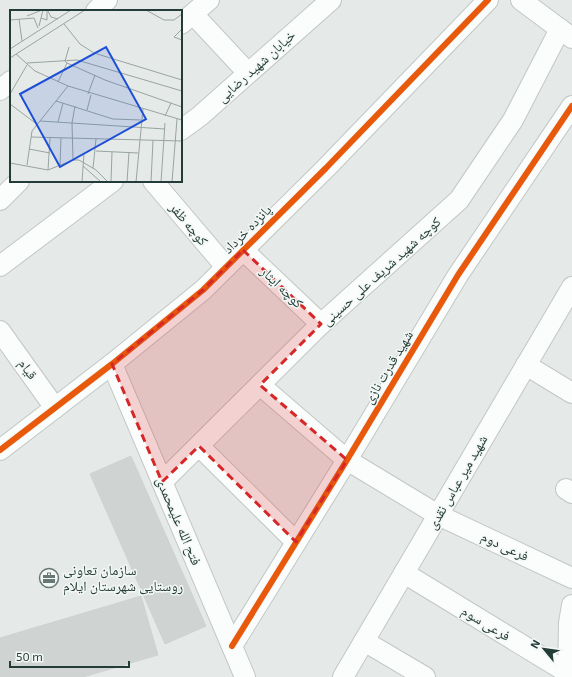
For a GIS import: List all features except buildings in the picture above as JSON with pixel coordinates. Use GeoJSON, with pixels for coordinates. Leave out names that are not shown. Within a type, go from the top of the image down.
{"type":"FeatureCollection","features":[{"type":"Feature","properties":{"kind":"street"},"geometry":{"type":"LineString","coordinates":[[97,10],[107,0]]}},
{"type":"Feature","properties":{"kind":"street"},"geometry":{"type":"LineString","coordinates":[[209,0],[187,19],[248,73]]}},
{"type":"Feature","properties":{"kind":"street","name":"خیابان شهید رضایی"},"geometry":{"type":"LineString","coordinates":[[182,129],[200,116],[331,0]]}},
{"type":"Feature","properties":{"kind":"street","name":"پانزده خرداد"},"geometry":{"type":"LineString","coordinates":[[0,450],[112,364],[203,290],[326,168],[488,0]]}},
{"type":"Feature","properties":{"kind":"street"},"geometry":{"type":"LineString","coordinates":[[521,0],[566,34]]}},
{"type":"Feature","properties":{"kind":"street","name":"کوچه شهید شریف علی حسینی"},"geometry":{"type":"LineString","coordinates":[[162,482],[321,324],[459,200],[513,120],[566,34]]}},
{"type":"Feature","properties":{"kind":"street"},"geometry":{"type":"LineString","coordinates":[[0,90],[10,82]]}},
{"type":"Feature","properties":{"kind":"street","name":"شهید قدرت نازی"},"geometry":{"type":"LineString","coordinates":[[232,646],[458,275],[572,106]]}},
{"type":"Feature","properties":{"kind":"street"},"geometry":{"type":"LineString","coordinates":[[0,200],[18,182]]}},
{"type":"Feature","properties":{"kind":"street"},"geometry":{"type":"LineString","coordinates":[[0,266],[112,182]]}},
{"type":"Feature","properties":{"kind":"street","name":"کوچه ظفر"},"geometry":{"type":"LineString","coordinates":[[154,182],[226,267]]}},
{"type":"Feature","properties":{"kind":"street","name":"کوچه ایثار"},"geometry":{"type":"LineString","coordinates":[[243,250],[321,324]]}},
{"type":"Feature","properties":{"kind":"street","name":"شهید میر عباس نقدی"},"geometry":{"type":"LineString","coordinates":[[342,677],[572,287]]}},
{"type":"Feature","properties":{"kind":"street","name":"قیام"},"geometry":{"type":"LineString","coordinates":[[0,331],[55,408]]}},
{"type":"Feature","properties":{"kind":"street","name":"فتح الله علیمحمدی"},"geometry":{"type":"LineString","coordinates":[[112,364],[232,646],[240,675]]}},
{"type":"Feature","properties":{"kind":"street"},"geometry":{"type":"LineString","coordinates":[[526,365],[572,393]]}},
{"type":"Feature","properties":{"kind":"street","name":"فرعی دوم"},"geometry":{"type":"LineString","coordinates":[[260,385],[346,460],[438,515],[572,578]]}},
{"type":"Feature","properties":{"kind":"street"},"geometry":{"type":"LineString","coordinates":[[199,446],[296,542]]}},
{"type":"Feature","properties":{"kind":"street","name":"فرعی سوم"},"geometry":{"type":"LineString","coordinates":[[404,573],[568,675]]}},
{"type":"Feature","properties":{"kind":"street"},"geometry":{"type":"LineString","coordinates":[[568,675],[569,623],[572,605]]}},
{"type":"Feature","properties":{"kind":"street"},"geometry":{"type":"LineString","coordinates":[[364,641],[425,677]]}},
{"type":"Feature","properties":{"kind":"highlighted area"},"geometry":{"type":"Polygon","coordinates":[[[243,250],[321,324],[260,385],[347,460],[296,542],[199,446],[162,482],[112,364],[203,290],[243,250]]]}},
{"type":"Feature","properties":{"kind":"cycle path"},"geometry":{"type":"LineString","coordinates":[[0,450],[112,364],[203,290],[326,168],[488,0]]}},
{"type":"Feature","properties":{"kind":"cycle path"},"geometry":{"type":"LineString","coordinates":[[232,646],[347,460],[458,275],[572,106]]}},
{"type":"Feature","properties":{"kind":"place","name":"سازمان تعاونی روستایی شهرستان ایلام"},"geometry":{"type":"Point","coordinates":[49,578]}}]}
